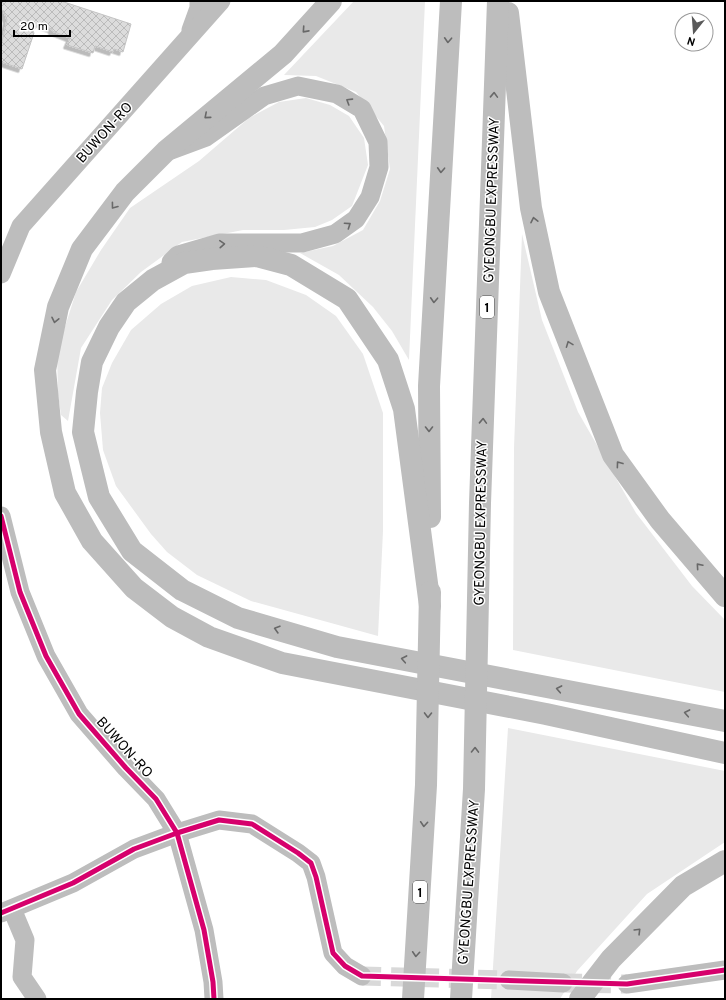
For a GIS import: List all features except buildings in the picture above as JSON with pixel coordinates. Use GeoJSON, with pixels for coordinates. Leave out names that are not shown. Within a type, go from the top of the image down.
{"type":"FeatureCollection","features":[{"type":"Feature","properties":{"kind":"highway"},"geometry":{"type":"LineString","coordinates":[[331,1],[282,54],[166,151],[125,192],[82,249],[58,307],[45,370],[51,432],[65,493],[92,541],[129,582],[178,620],[209,637],[282,663],[546,714],[725,753]]}},
{"type":"Feature","properties":{"kind":"highway","name":"1"},"geometry":{"type":"LineString","coordinates":[[413,999],[426,785],[430,606],[429,386],[451,1]]}},
{"type":"Feature","properties":{"kind":"highway","name":"GYEONGBU EXPRESSWAY"},"geometry":{"type":"LineString","coordinates":[[460,999],[474,789],[480,503],[498,1]]}},
{"type":"Feature","properties":{"kind":"highway"},"geometry":{"type":"LineString","coordinates":[[507,1],[531,208],[549,292],[613,455],[660,520],[725,596]]}},
{"type":"Feature","properties":{"kind":"highway"},"geometry":{"type":"LineString","coordinates":[[430,606],[404,409],[388,360],[347,299],[291,265],[257,256],[212,259],[184,263],[153,280],[126,302],[108,327],[92,362],[86,392],[83,432],[99,497],[132,551],[182,590],[238,618],[337,647],[725,721]]}},
{"type":"Feature","properties":{"kind":"highway"},"geometry":{"type":"LineString","coordinates":[[581,998],[611,959],[683,886],[725,861]]}},
{"type":"Feature","properties":{"kind":"street"},"geometry":{"type":"LineString","coordinates":[[187,40],[199,8],[199,1]]}},
{"type":"Feature","properties":{"kind":"street","name":"BUWON-RO"},"geometry":{"type":"LineString","coordinates":[[1,274],[21,226],[221,1]]}},
{"type":"Feature","properties":{"kind":"street"},"geometry":{"type":"LineString","coordinates":[[153,280],[178,255],[219,243],[302,243],[335,234],[356,219],[370,197],[379,167],[378,142],[362,109],[337,94],[298,86],[264,96],[206,137],[166,151]]}},
{"type":"Feature","properties":{"kind":"street","name":"BUWON-RO"},"geometry":{"type":"LineString","coordinates":[[1,516],[20,592],[46,656],[79,714],[126,768],[156,799],[178,833],[204,930],[213,982],[214,999]]}},
{"type":"Feature","properties":{"kind":"street"},"geometry":{"type":"LineString","coordinates":[[37,999],[22,977],[25,940],[7,911],[73,883],[134,849],[219,820],[252,824],[311,863],[316,877],[334,953],[345,966],[362,976]]}},
{"type":"Feature","properties":{"kind":"street"},"geometry":{"type":"LineString","coordinates":[[627,984],[725,970]]}},
{"type":"Feature","properties":{"kind":"street"},"geometry":{"type":"LineString","coordinates":[[509,980],[563,983]]}},
{"type":"Feature","properties":{"kind":"shaded area"},"geometry":{"type":"Polygon","coordinates":[[[354,1],[425,1],[409,360],[392,331],[373,307],[339,275],[300,253],[333,246],[363,230],[380,201],[390,169],[384,126],[356,92],[316,76],[284,75],[354,1]]]}},
{"type":"Feature","properties":{"kind":"shaded area"},"geometry":{"type":"Polygon","coordinates":[[[306,98],[330,105],[349,116],[364,138],[368,165],[352,206],[332,220],[315,227],[284,230],[243,230],[182,242],[141,272],[112,300],[81,348],[68,421],[61,415],[58,394],[57,352],[76,292],[101,250],[130,208],[199,161],[249,118],[279,102],[306,98]]]}},
{"type":"Feature","properties":{"kind":"shaded area"},"geometry":{"type":"Polygon","coordinates":[[[522,234],[542,320],[578,412],[636,513],[692,586],[725,620],[725,692],[513,650],[514,448],[522,234]]]}},
{"type":"Feature","properties":{"kind":"shaded area"},"geometry":{"type":"Polygon","coordinates":[[[231,277],[266,280],[306,295],[336,316],[363,354],[383,413],[383,531],[378,636],[251,601],[197,575],[167,552],[151,534],[116,486],[103,450],[100,413],[102,388],[112,363],[131,330],[161,304],[192,286],[231,277]]]}},
{"type":"Feature","properties":{"kind":"shaded area"},"geometry":{"type":"Polygon","coordinates":[[[508,728],[725,771],[725,842],[647,894],[577,971],[560,999],[491,999],[508,728]]]}},
{"type":"Feature","properties":{"kind":"tunnel"},"geometry":{"type":"LineString","coordinates":[[362,976],[509,980]]}},
{"type":"Feature","properties":{"kind":"tunnel"},"geometry":{"type":"LineString","coordinates":[[563,983],[627,984]]}},
{"type":"Feature","properties":{"kind":"cycle path"},"geometry":{"type":"LineString","coordinates":[[1,516],[20,592],[46,656],[79,714],[126,768],[156,799],[177,833],[204,930],[213,982],[214,999]]}},
{"type":"Feature","properties":{"kind":"cycle path"},"geometry":{"type":"LineString","coordinates":[[1,913],[73,883],[134,849],[177,833],[219,820],[252,824],[311,863],[316,877],[333,953],[345,966],[362,976],[627,984],[725,970]]}}]}
